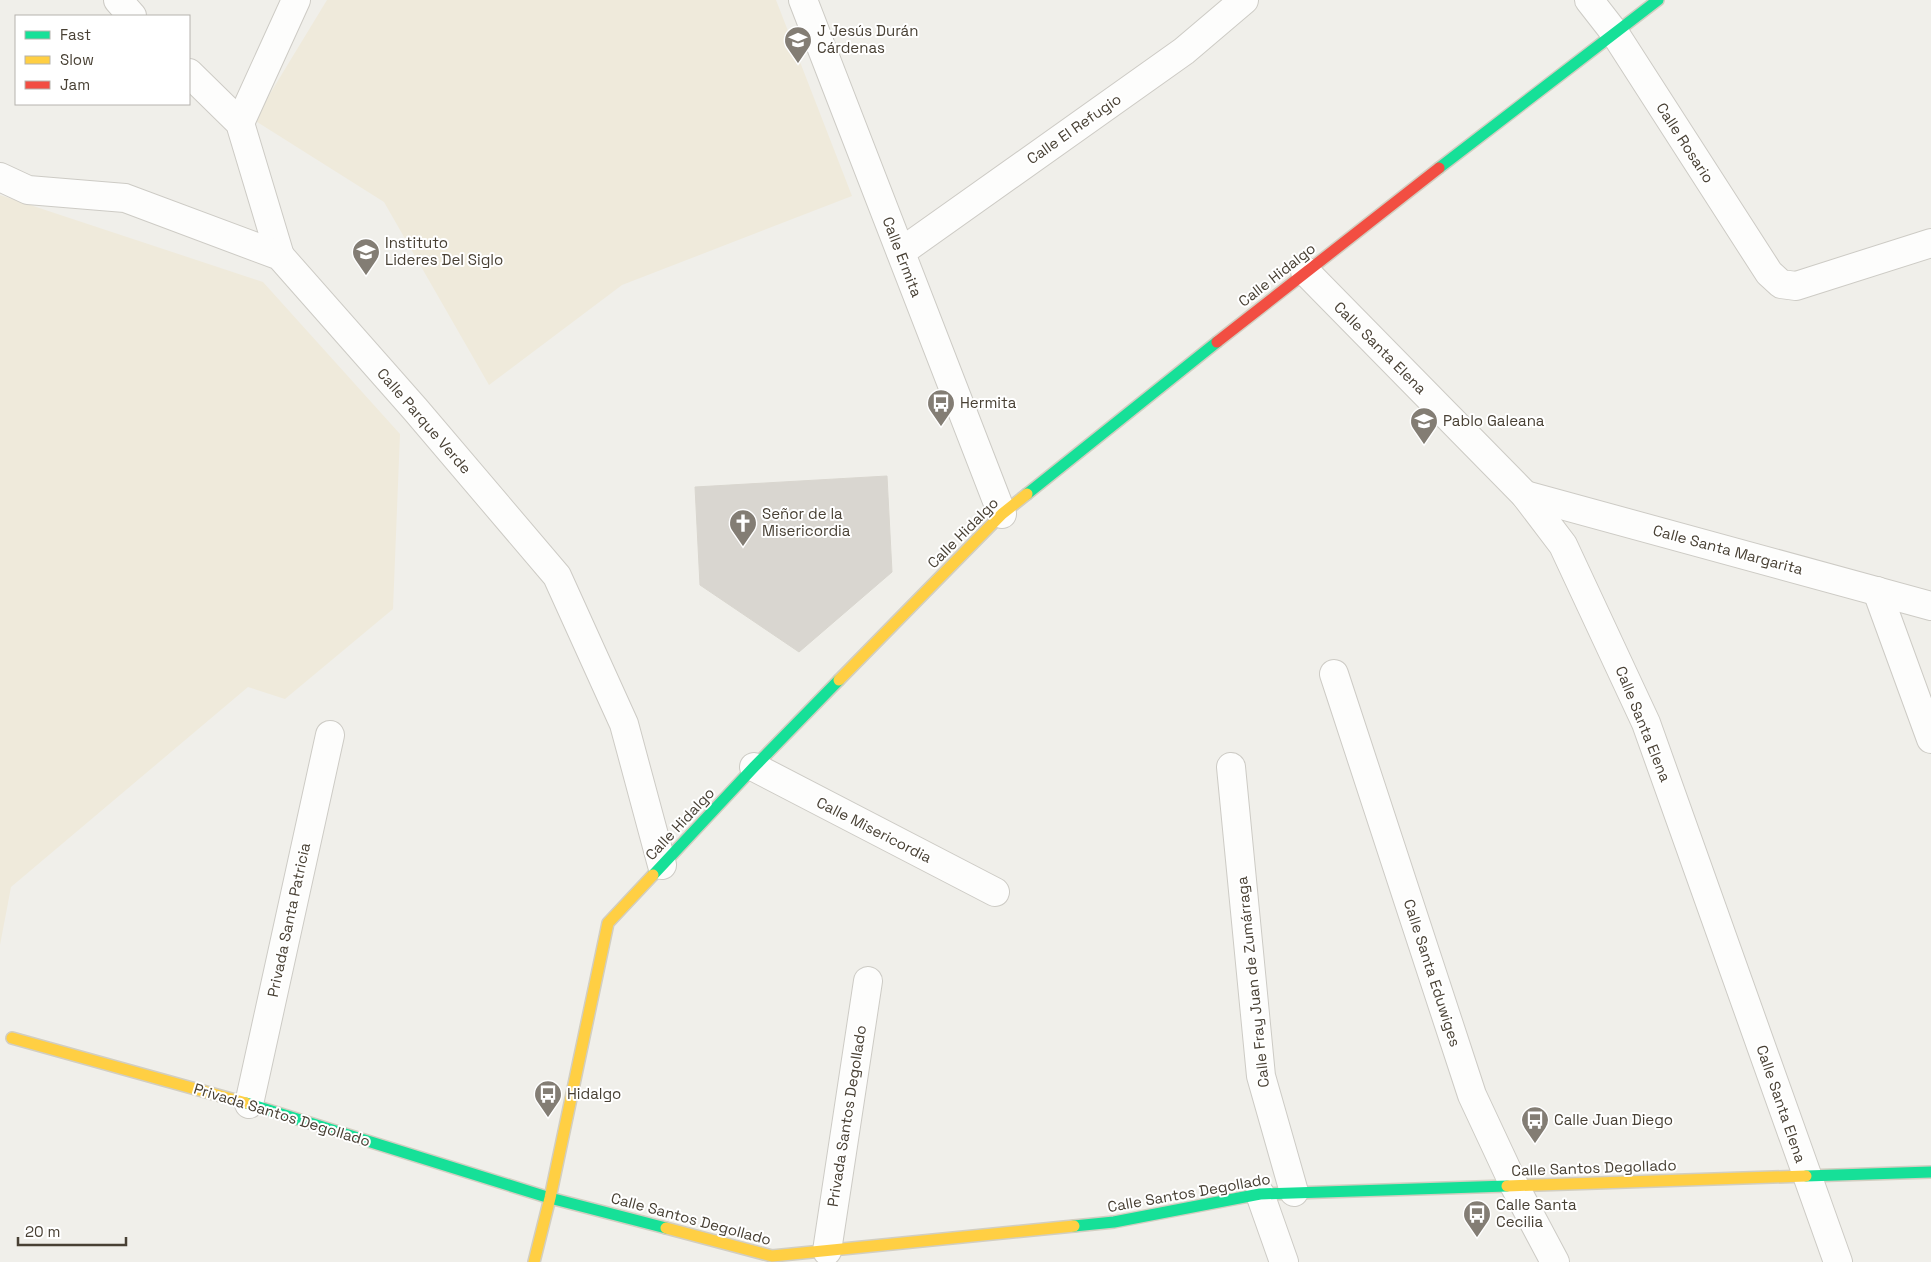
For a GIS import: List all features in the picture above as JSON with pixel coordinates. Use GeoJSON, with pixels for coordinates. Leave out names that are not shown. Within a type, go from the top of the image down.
{"type":"FeatureCollection","features":[{"type":"Feature","properties":{"kind":"street"},"geometry":{"type":"LineString","coordinates":[[118,0],[131,15]]}},
{"type":"Feature","properties":{"kind":"street"},"geometry":{"type":"LineString","coordinates":[[240,123],[296,0]]}},
{"type":"Feature","properties":{"kind":"street","name":"Calle Ermita"},"geometry":{"type":"LineString","coordinates":[[803,0],[1002,514]]}},
{"type":"Feature","properties":{"kind":"street","name":"Calle El Refugio"},"geometry":{"type":"LineString","coordinates":[[901,252],[1184,50],[1244,0]]}},
{"type":"Feature","properties":{"kind":"street","name":"Calle Rosario"},"geometry":{"type":"LineString","coordinates":[[1589,0],[1614,32],[1769,273],[1781,284],[1796,286],[1931,243]]}},
{"type":"Feature","properties":{"kind":"street","name":"Calle Hidalgo"},"geometry":{"type":"LineString","coordinates":[[534,1262],[550,1198],[608,923],[754,767],[1002,514],[1305,271],[1658,0]]}},
{"type":"Feature","properties":{"kind":"street"},"geometry":{"type":"LineString","coordinates":[[190,74],[240,123],[280,256]]}},
{"type":"Feature","properties":{"kind":"street","name":"Calle Parque Verde"},"geometry":{"type":"LineString","coordinates":[[0,177],[28,190],[125,198],[280,256],[416,409],[557,576],[624,724],[662,865]]}},
{"type":"Feature","properties":{"kind":"street","name":"Calle Santa Elena"},"geometry":{"type":"LineString","coordinates":[[1305,271],[1525,495],[1563,545],[1646,723],[1806,1177],[1838,1262]]}},
{"type":"Feature","properties":{"kind":"street","name":"Calle Santa Margarita"},"geometry":{"type":"LineString","coordinates":[[1525,495],[1931,606]]}},
{"type":"Feature","properties":{"kind":"street"},"geometry":{"type":"LineString","coordinates":[[1877,591],[1931,739]]}},
{"type":"Feature","properties":{"kind":"street","name":"Calle Santa Eduwiges"},"geometry":{"type":"LineString","coordinates":[[1334,674],[1472,1095],[1514,1185],[1555,1262]]}},
{"type":"Feature","properties":{"kind":"street","name":"Privada Santa Patricia"},"geometry":{"type":"LineString","coordinates":[[249,1104],[330,735]]}},
{"type":"Feature","properties":{"kind":"street","name":"Calle Misericordia"},"geometry":{"type":"LineString","coordinates":[[754,767],[995,892]]}},
{"type":"Feature","properties":{"kind":"street","name":"Calle Fray Juan de Zumárraga"},"geometry":{"type":"LineString","coordinates":[[1231,768],[1261,1076],[1294,1192]]}},
{"type":"Feature","properties":{"kind":"street","name":"Privada Santos Degollado"},"geometry":{"type":"LineString","coordinates":[[827,1251],[868,981]]}},
{"type":"Feature","properties":{"kind":"street","name":"Privada Santos Degollado"},"geometry":{"type":"LineString","coordinates":[[12,1038],[249,1104],[550,1198]]}},
{"type":"Feature","properties":{"kind":"street","name":"Calle Santos Degollado"},"geometry":{"type":"LineString","coordinates":[[550,1198],[779,1259],[827,1251],[1114,1222],[1260,1194],[1931,1172]]}},
{"type":"Feature","properties":{"kind":"street"},"geometry":{"type":"LineString","coordinates":[[1260,1194],[1284,1262]]}},
{"type":"Feature","properties":{"kind":"shaded area"},"geometry":{"type":"Polygon","coordinates":[[[327,0],[776,0],[852,196],[622,285],[489,385],[384,202],[254,120],[327,0]]]}},
{"type":"Feature","properties":{"kind":"shaded area"},"geometry":{"type":"Polygon","coordinates":[[[0,195],[263,282],[400,434],[393,609],[285,699],[248,687],[11,887],[0,945],[0,195]]]}},
{"type":"Feature","properties":{"kind":"building"},"geometry":{"type":"Polygon","coordinates":[[[887,476],[892,572],[799,652],[700,585],[695,487],[887,476]]]}},
{"type":"Feature","properties":{"kind":"traffic: fast"},"geometry":{"type":"LineString","coordinates":[[1439,168],[1658,0]]}},
{"type":"Feature","properties":{"kind":"traffic: fast"},"geometry":{"type":"LineString","coordinates":[[1027,494],[1217,342]]}},
{"type":"Feature","properties":{"kind":"traffic: fast"},"geometry":{"type":"LineString","coordinates":[[653,875],[839,680]]}},
{"type":"Feature","properties":{"kind":"traffic: fast"},"geometry":{"type":"LineString","coordinates":[[246,1103],[550,1198],[666,1228]]}},
{"type":"Feature","properties":{"kind":"traffic: fast"},"geometry":{"type":"LineString","coordinates":[[1806,1176],[1931,1172]]}},
{"type":"Feature","properties":{"kind":"traffic: fast"},"geometry":{"type":"LineString","coordinates":[[1074,1226],[1114,1222],[1260,1194],[1507,1186]]}},
{"type":"Feature","properties":{"kind":"traffic: slow"},"geometry":{"type":"LineString","coordinates":[[839,680],[1002,514],[1027,494]]}},
{"type":"Feature","properties":{"kind":"traffic: slow"},"geometry":{"type":"LineString","coordinates":[[534,1262],[550,1198],[608,923],[653,875]]}},
{"type":"Feature","properties":{"kind":"traffic: slow"},"geometry":{"type":"LineString","coordinates":[[12,1038],[246,1103]]}},
{"type":"Feature","properties":{"kind":"traffic: slow"},"geometry":{"type":"LineString","coordinates":[[1507,1186],[1806,1176]]}},
{"type":"Feature","properties":{"kind":"traffic: slow"},"geometry":{"type":"LineString","coordinates":[[666,1228],[772,1256],[1074,1226]]}},
{"type":"Feature","properties":{"kind":"traffic: jam"},"geometry":{"type":"LineString","coordinates":[[1217,342],[1439,168]]}},
{"type":"Feature","properties":{"kind":"place","name":"J Jesús Durán Cárdenas"},"geometry":{"type":"Point","coordinates":[798,64]}},
{"type":"Feature","properties":{"kind":"place","name":"Instituto Lideres Del Siglo"},"geometry":{"type":"Point","coordinates":[366,276]}},
{"type":"Feature","properties":{"kind":"place","name":"Hermita"},"geometry":{"type":"Point","coordinates":[941,427]}},
{"type":"Feature","properties":{"kind":"place","name":"Pablo Galeana"},"geometry":{"type":"Point","coordinates":[1424,445]}},
{"type":"Feature","properties":{"kind":"place","name":"Señor de la Misericordia"},"geometry":{"type":"Point","coordinates":[743,547]}},
{"type":"Feature","properties":{"kind":"place","name":"Hidalgo"},"geometry":{"type":"Point","coordinates":[548,1118]}},
{"type":"Feature","properties":{"kind":"place","name":"Calle Juan Diego"},"geometry":{"type":"Point","coordinates":[1535,1144]}},
{"type":"Feature","properties":{"kind":"place","name":"Calle Santa Cecilia"},"geometry":{"type":"Point","coordinates":[1477,1238]}}]}
